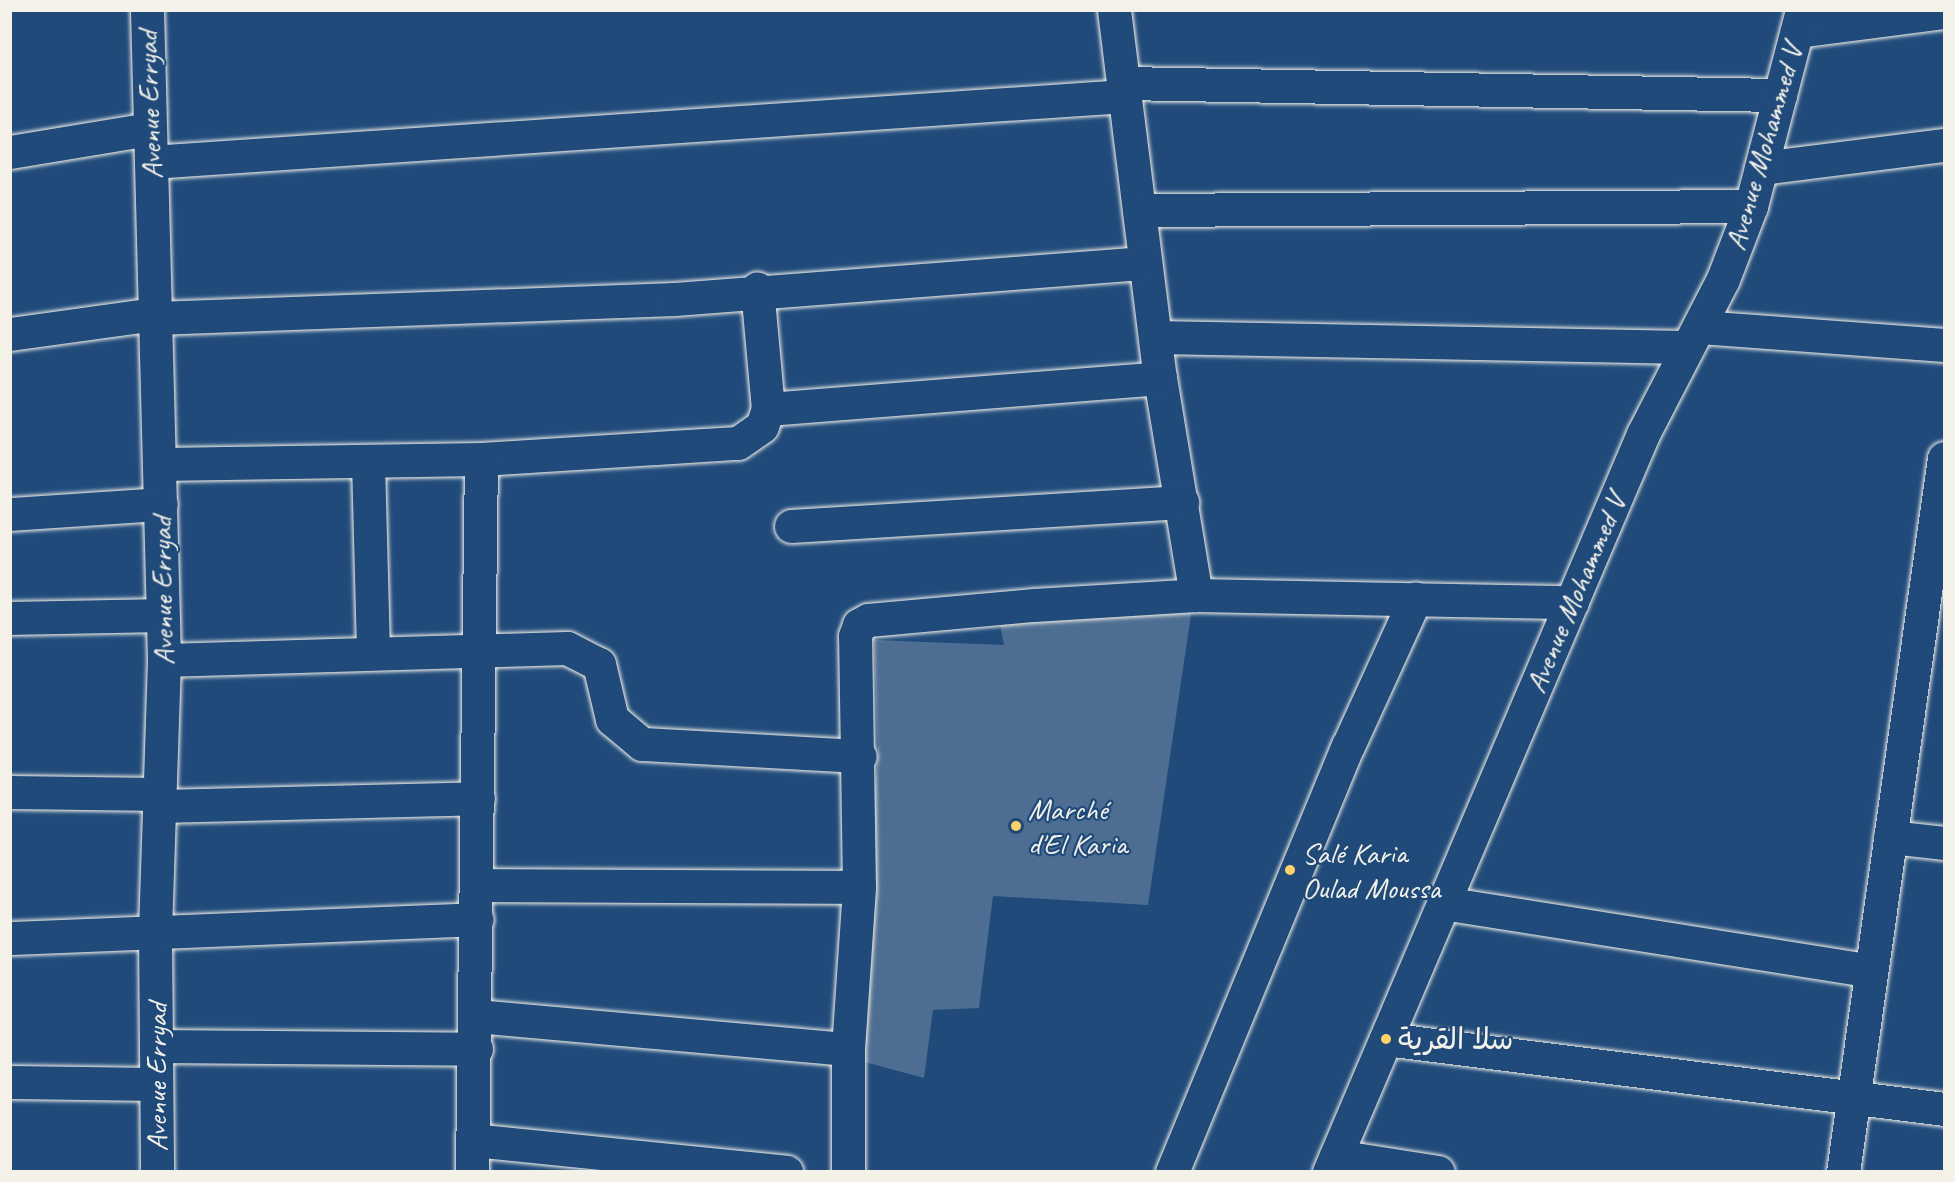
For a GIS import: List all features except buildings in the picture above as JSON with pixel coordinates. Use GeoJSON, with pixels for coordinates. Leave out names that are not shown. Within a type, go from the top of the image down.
{"type":"FeatureCollection","features":[{"type":"Feature","properties":{"kind":"street","name":"Avenue Erryad"},"geometry":{"type":"LineString","coordinates":[[147,10],[148,129],[161,464],[164,660],[155,933],[157,1172]]}},
{"type":"Feature","properties":{"kind":"street"},"geometry":{"type":"LineString","coordinates":[[1114,10],[1160,378],[1196,596]]}},
{"type":"Feature","properties":{"kind":"street"},"geometry":{"type":"LineString","coordinates":[[1799,21],[1944,12]]}},
{"type":"Feature","properties":{"kind":"street","name":"Avenue Mohammed V"},"geometry":{"type":"LineString","coordinates":[[1333,1164],[1643,434],[1693,337],[1751,206],[1799,21]]}},
{"type":"Feature","properties":{"kind":"street"},"geometry":{"type":"LineString","coordinates":[[151,162],[1124,90],[1780,95]]}},
{"type":"Feature","properties":{"kind":"street"},"geometry":{"type":"LineString","coordinates":[[10,152],[148,129]]}},
{"type":"Feature","properties":{"kind":"street"},"geometry":{"type":"LineString","coordinates":[[1761,168],[1944,145]]}},
{"type":"Feature","properties":{"kind":"street"},"geometry":{"type":"LineString","coordinates":[[1139,210],[1751,206]]}},
{"type":"Feature","properties":{"kind":"street"},"geometry":{"type":"LineString","coordinates":[[10,334],[154,316],[675,299],[757,289],[1145,263]]}},
{"type":"Feature","properties":{"kind":"street"},"geometry":{"type":"LineString","coordinates":[[161,464],[481,459],[738,442],[762,426],[768,409],[757,289]]}},
{"type":"Feature","properties":{"kind":"street"},"geometry":{"type":"LineString","coordinates":[[1155,337],[1693,337],[1944,345]]}},
{"type":"Feature","properties":{"kind":"street"},"geometry":{"type":"LineString","coordinates":[[768,409],[1160,378]]}},
{"type":"Feature","properties":{"kind":"street"},"geometry":{"type":"LineString","coordinates":[[1843,1172],[1944,458]]}},
{"type":"Feature","properties":{"kind":"street"},"geometry":{"type":"LineString","coordinates":[[481,459],[476,1049],[472,1156],[786,1172]]}},
{"type":"Feature","properties":{"kind":"street"},"geometry":{"type":"LineString","coordinates":[[368,461],[373,652]]}},
{"type":"Feature","properties":{"kind":"street"},"geometry":{"type":"LineString","coordinates":[[791,526],[1182,502]]}},
{"type":"Feature","properties":{"kind":"street"},"geometry":{"type":"LineString","coordinates":[[10,514],[161,504]]}},
{"type":"Feature","properties":{"kind":"street"},"geometry":{"type":"LineString","coordinates":[[848,1172],[848,1049],[859,887],[860,756],[855,636],[868,620],[1196,596],[1572,602]]}},
{"type":"Feature","properties":{"kind":"street"},"geometry":{"type":"LineString","coordinates":[[1172,1172],[1348,746],[1415,600]]}},
{"type":"Feature","properties":{"kind":"street"},"geometry":{"type":"LineString","coordinates":[[10,618],[162,615]]}},
{"type":"Feature","properties":{"kind":"street"},"geometry":{"type":"LineString","coordinates":[[164,660],[567,648],[592,659],[604,672],[612,719],[642,744],[860,756]]}},
{"type":"Feature","properties":{"kind":"street"},"geometry":{"type":"LineString","coordinates":[[10,792],[160,800],[478,798]]}},
{"type":"Feature","properties":{"kind":"street"},"geometry":{"type":"LineString","coordinates":[[1890,837],[1944,843]]}},
{"type":"Feature","properties":{"kind":"street"},"geometry":{"type":"LineString","coordinates":[[477,885],[859,887]]}},
{"type":"Feature","properties":{"kind":"street"},"geometry":{"type":"LineString","coordinates":[[1443,903],[1871,971]]}},
{"type":"Feature","properties":{"kind":"street"},"geometry":{"type":"LineString","coordinates":[[10,938],[477,919]]}},
{"type":"Feature","properties":{"kind":"street"},"geometry":{"type":"LineString","coordinates":[[476,1016],[848,1049]]}},
{"type":"Feature","properties":{"kind":"street"},"geometry":{"type":"LineString","coordinates":[[1386,1039],[1944,1109]]}},
{"type":"Feature","properties":{"kind":"street"},"geometry":{"type":"LineString","coordinates":[[156,1046],[476,1049]]}},
{"type":"Feature","properties":{"kind":"street"},"geometry":{"type":"LineString","coordinates":[[10,1082],[156,1084]]}},
{"type":"Feature","properties":{"kind":"street"},"geometry":{"type":"LineString","coordinates":[[1333,1164],[1438,1172]]}},
{"type":"Feature","properties":{"kind":"place","name":"Marché d'El Karia"},"geometry":{"type":"Point","coordinates":[1016,826]}},
{"type":"Feature","properties":{"kind":"place","name":"Salé Karia Oulad Moussa"},"geometry":{"type":"Point","coordinates":[1290,870]}},
{"type":"Feature","properties":{"kind":"place","name":"سلا القرية"},"geometry":{"type":"Point","coordinates":[1386,1039]}}]}
